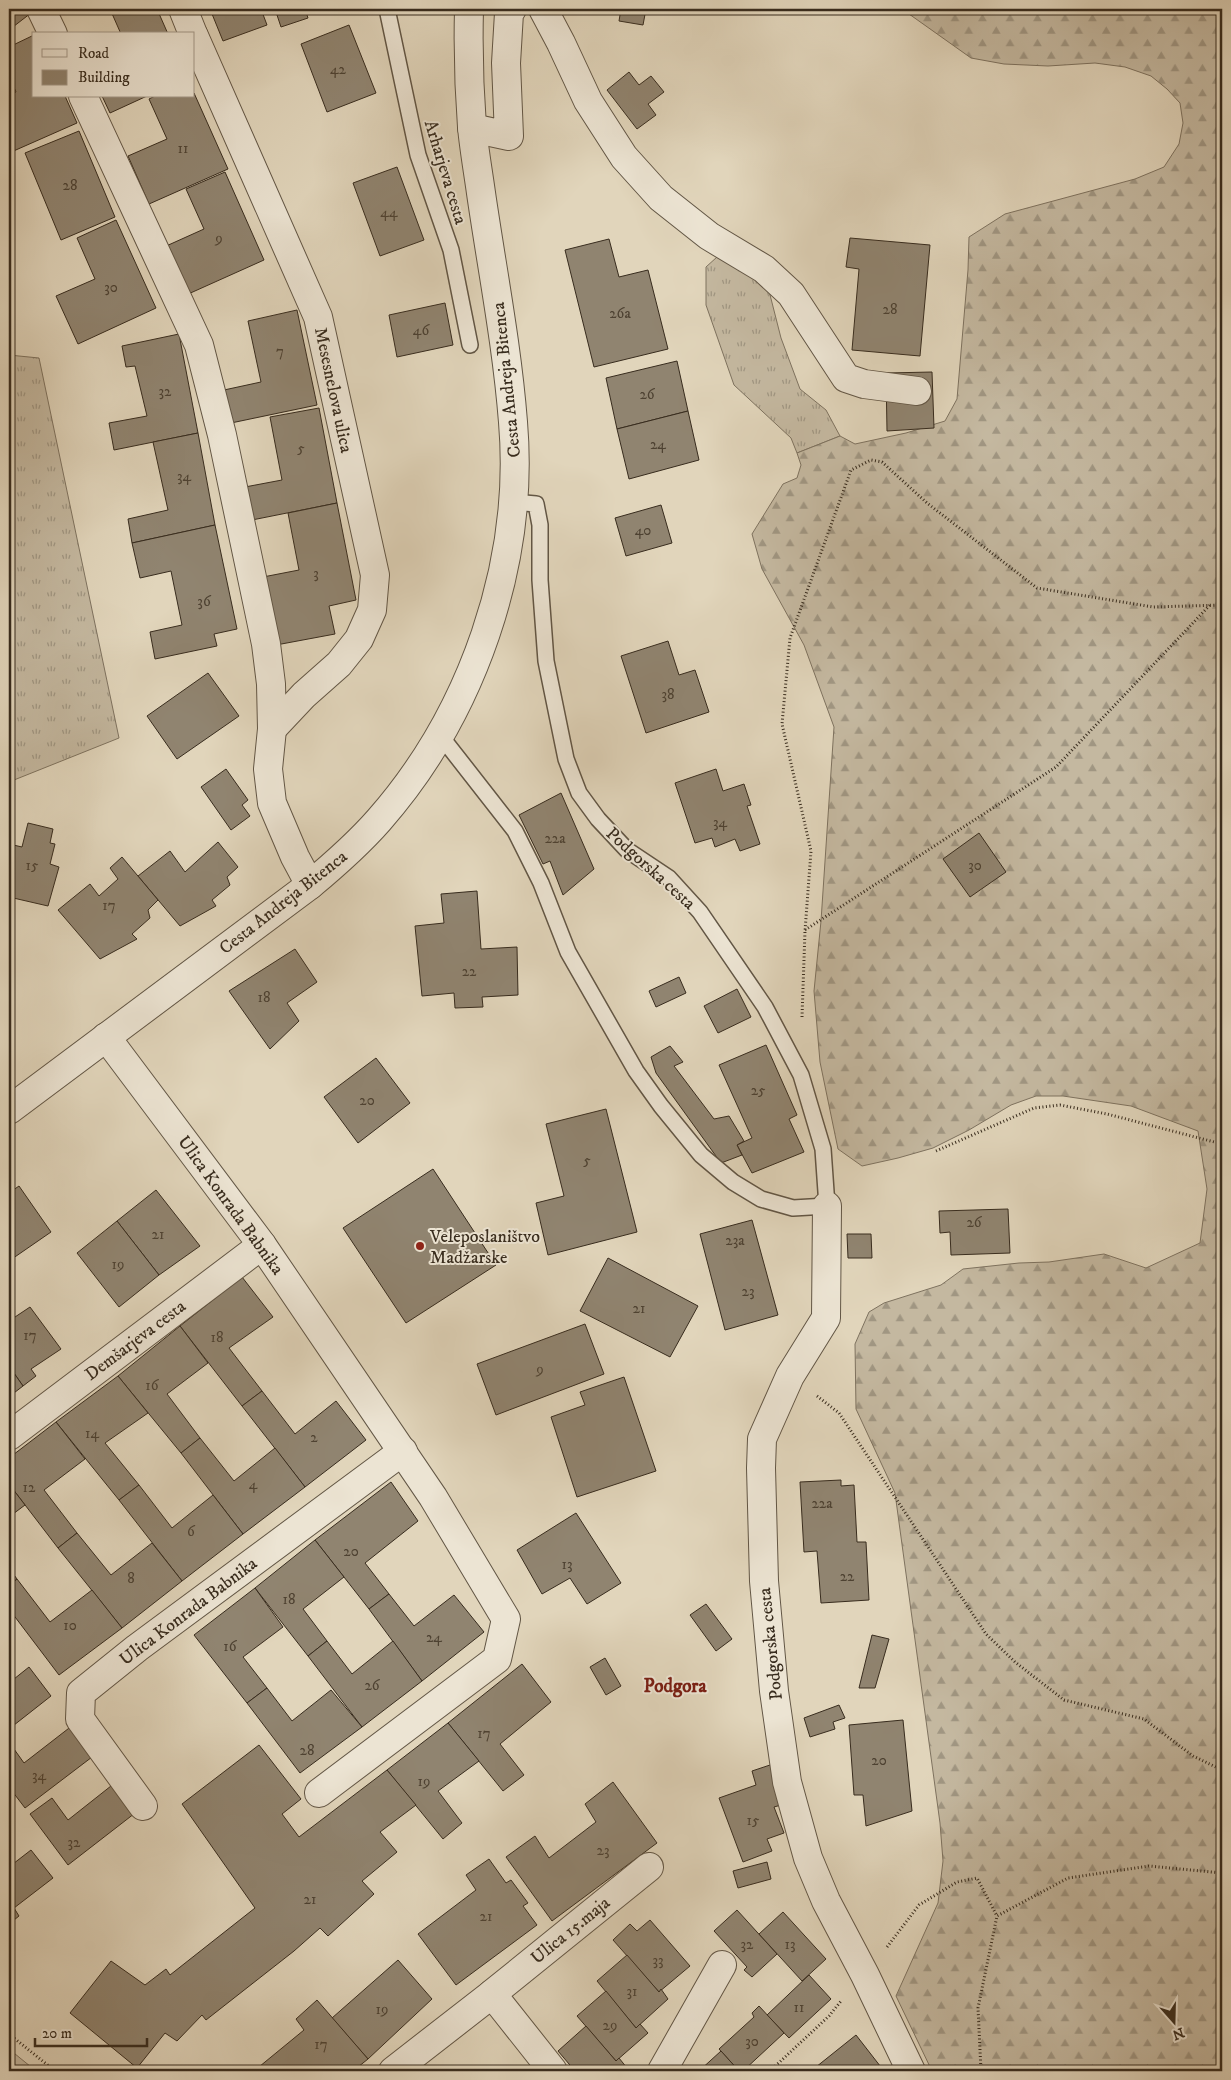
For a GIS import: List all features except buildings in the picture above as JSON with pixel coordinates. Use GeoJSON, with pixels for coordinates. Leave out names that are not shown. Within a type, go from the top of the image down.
{"type":"FeatureCollection","features":[{"type":"Feature","properties":{"kind":"street"},"geometry":{"type":"LineString","coordinates":[[41,9],[52,32]]}},
{"type":"Feature","properties":{"kind":"street","name":"Mesesnelova ulica"},"geometry":{"type":"LineString","coordinates":[[182,9],[192,32]]}},
{"type":"Feature","properties":{"kind":"street","name":"Cesta Andreja Bitenca"},"geometry":{"type":"LineString","coordinates":[[9,1110],[310,885],[343,857],[378,821],[406,787],[440,735],[474,666],[492,614],[504,560],[513,502],[515,454],[509,381],[472,128],[469,76],[469,9]]}},
{"type":"Feature","properties":{"kind":"street"},"geometry":{"type":"LineString","coordinates":[[472,128],[510,136],[506,63],[509,13],[512,9]]}},
{"type":"Feature","properties":{"kind":"street"},"geometry":{"type":"LineString","coordinates":[[543,9],[588,101],[624,157],[661,198],[709,236],[764,269],[791,294],[846,378],[864,384],[917,391]]}},
{"type":"Feature","properties":{"kind":"street","name":"Mesesnelova ulica"},"geometry":{"type":"LineString","coordinates":[[195,40],[318,317],[375,575],[372,610],[359,639],[339,664],[272,729]]}},
{"type":"Feature","properties":{"kind":"street"},"geometry":{"type":"LineString","coordinates":[[84,98],[199,345],[222,435],[264,635],[271,684],[272,729],[268,769],[272,804],[295,857],[310,885]]}},
{"type":"Feature","properties":{"kind":"street","name":"Ulica Konrada Babnika"},"geometry":{"type":"LineString","coordinates":[[106,1037],[262,1245],[433,1497],[506,1619],[497,1659],[319,1792]]}},
{"type":"Feature","properties":{"kind":"street","name":"Podgorska cesta"},"geometry":{"type":"LineString","coordinates":[[827,1206],[826,1318],[790,1376],[762,1438],[760,1468],[764,1582],[774,1691],[787,1782],[808,1858],[826,1901],[865,1975],[911,2071]]}},
{"type":"Feature","properties":{"kind":"street","name":"Demšarjeva cesta"},"geometry":{"type":"LineString","coordinates":[[9,1436],[262,1245]]}},
{"type":"Feature","properties":{"kind":"street","name":"Ulica Konrada Babnika"},"geometry":{"type":"LineString","coordinates":[[143,1806],[80,1719],[81,1693],[137,1648],[403,1452]]}},
{"type":"Feature","properties":{"kind":"street","name":"Ulica 15.maja"},"geometry":{"type":"LineString","coordinates":[[393,2071],[492,1994],[648,1867]]}},
{"type":"Feature","properties":{"kind":"street"},"geometry":{"type":"LineString","coordinates":[[662,2071],[722,1965]]}},
{"type":"Feature","properties":{"kind":"street"},"geometry":{"type":"LineString","coordinates":[[492,1994],[553,2071]]}},
{"type":"Feature","properties":{"kind":"lane","name":"Arharjeva cesta"},"geometry":{"type":"LineString","coordinates":[[387,9],[418,155],[451,250],[470,345]]}},
{"type":"Feature","properties":{"kind":"lane","name":"Podgorska cesta"},"geometry":{"type":"LineString","coordinates":[[513,502],[536,504],[540,525],[540,580],[546,661],[566,759],[579,793],[598,819],[627,850],[668,878],[700,912],[766,1007],[801,1075],[822,1148],[827,1206]]}},
{"type":"Feature","properties":{"kind":"lane"},"geometry":{"type":"LineString","coordinates":[[440,735],[516,831],[541,882],[568,952],[636,1071],[661,1106],[702,1155],[733,1182],[761,1199],[793,1208],[827,1206]]}},
{"type":"Feature","properties":{"kind":"path"},"geometry":{"type":"LineString","coordinates":[[801,1075],[805,931],[811,851],[782,724],[790,638],[851,470],[871,460],[882,462],[927,503],[1037,588],[1153,607],[1222,605]]}},
{"type":"Feature","properties":{"kind":"path"},"geometry":{"type":"LineString","coordinates":[[805,931],[1056,767],[1210,605]]}},
{"type":"Feature","properties":{"kind":"path"},"geometry":{"type":"LineString","coordinates":[[936,1151],[1034,1108],[1060,1105],[1108,1114],[1222,1144]]}},
{"type":"Feature","properties":{"kind":"path"},"geometry":{"type":"LineString","coordinates":[[790,1376],[839,1413],[986,1634],[1016,1662],[1064,1700],[1144,1718],[1193,1756],[1222,1770]]}},
{"type":"Feature","properties":{"kind":"path"},"geometry":{"type":"LineString","coordinates":[[997,1916],[1068,1878],[1149,1866],[1222,1873]]}},
{"type":"Feature","properties":{"kind":"path"},"geometry":{"type":"LineString","coordinates":[[884,1950],[919,1905],[957,1882],[977,1878],[997,1916],[978,2008],[981,2071]]}},
{"type":"Feature","properties":{"kind":"path"},"geometry":{"type":"LineString","coordinates":[[770,2071],[829,2016]]}},
{"type":"Feature","properties":{"kind":"path"},"geometry":{"type":"LineString","coordinates":[[9,2034],[55,2071]]}},
{"type":"Feature","properties":{"kind":"green space"},"geometry":{"type":"Polygon","coordinates":[[[902,9],[1222,9],[1222,2071],[932,2071],[896,1996],[938,1903],[943,1861],[940,1823],[895,1493],[856,1409],[855,1344],[869,1312],[884,1303],[941,1285],[963,1269],[1049,1262],[1104,1254],[1146,1268],[1200,1243],[1207,1189],[1198,1131],[1131,1106],[1063,1096],[1036,1096],[1011,1105],[969,1130],[933,1148],[898,1158],[862,1166],[838,1149],[820,1062],[814,991],[821,921],[834,727],[804,645],[762,569],[752,534],[783,484],[797,478],[801,465],[797,453],[840,436],[855,444],[906,433],[945,421],[957,399],[969,237],[1005,214],[1135,179],[1164,167],[1179,144],[1183,123],[1180,103],[1151,76],[1125,67],[1095,63],[1048,66],[1004,64],[971,58],[902,9]]]}},
{"type":"Feature","properties":{"kind":"green space"},"geometry":{"type":"Polygon","coordinates":[[[717,257],[767,283],[781,338],[800,389],[826,410],[840,436],[797,453],[791,438],[734,385],[706,305],[706,267],[717,257]]]}},
{"type":"Feature","properties":{"kind":"green space"},"geometry":{"type":"Polygon","coordinates":[[[9,355],[39,358],[119,738],[9,782],[9,355]]]}},
{"type":"Feature","properties":{"kind":"green space"},"geometry":{"type":"Polygon","coordinates":[[[9,2049],[36,2071],[9,2071],[9,2049]]]}},
{"type":"Feature","properties":{"kind":"place","name":"Veleposlaništvo Madžarske"},"geometry":{"type":"Point","coordinates":[420,1246]}},
{"type":"Feature","properties":{"kind":"district","name":"Podgora"},"geometry":{"type":"Point","coordinates":[675,1685]}}]}
